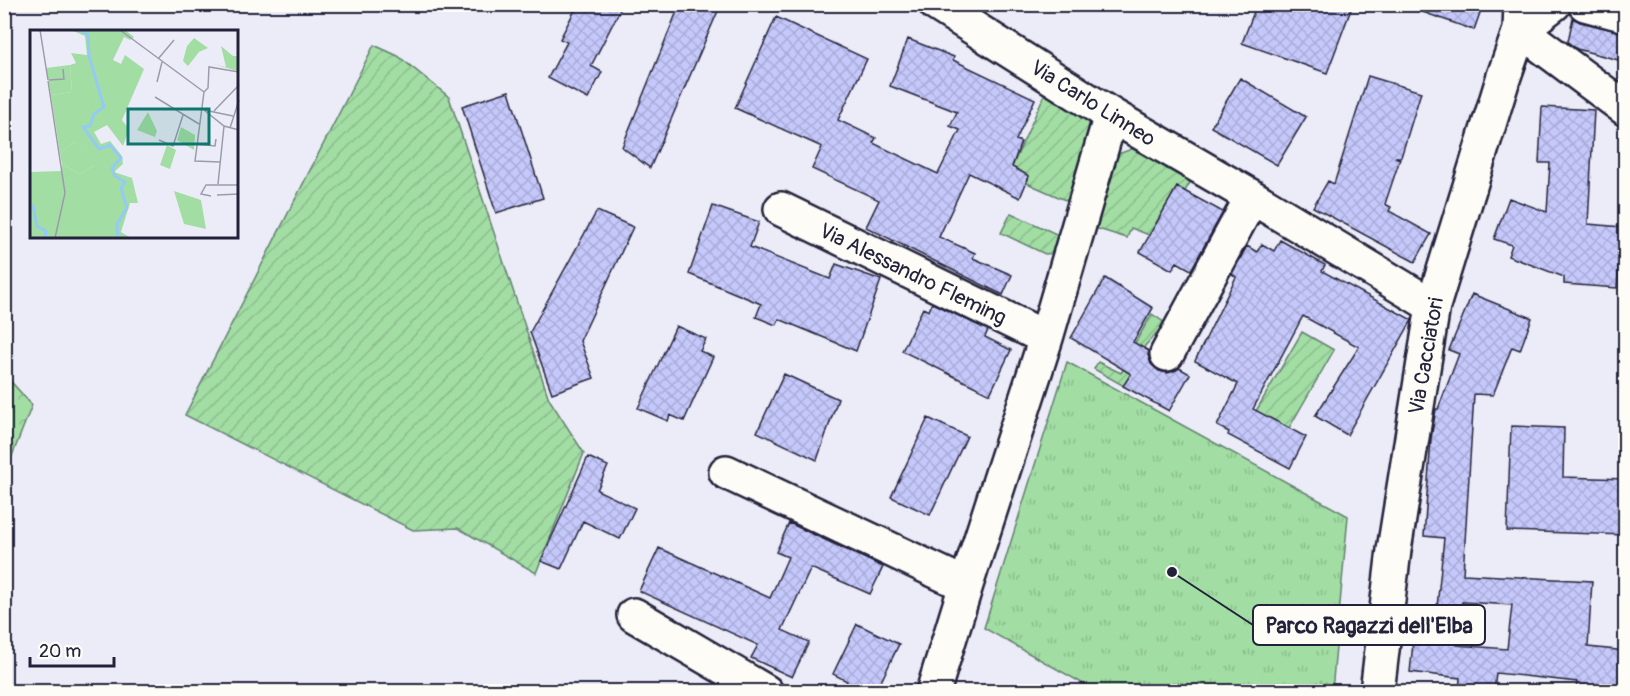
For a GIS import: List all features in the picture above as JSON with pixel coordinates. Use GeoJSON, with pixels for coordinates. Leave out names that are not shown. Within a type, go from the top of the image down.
{"type":"FeatureCollection","features":[{"type":"Feature","properties":{"kind":"street","name":"Via Carlo Linneo"},"geometry":{"type":"LineString","coordinates":[[936,4],[1111,115],[1433,306]]}},
{"type":"Feature","properties":{"kind":"street"},"geometry":{"type":"LineString","coordinates":[[1554,4],[1520,17],[1626,109]]}},
{"type":"Feature","properties":{"kind":"street"},"geometry":{"type":"LineString","coordinates":[[1585,4],[1626,15]]}},
{"type":"Feature","properties":{"kind":"street","name":"Via Cacciatori"},"geometry":{"type":"LineString","coordinates":[[1377,692],[1395,543],[1433,306],[1520,17]]}},
{"type":"Feature","properties":{"kind":"street"},"geometry":{"type":"LineString","coordinates":[[933,692],[1046,338],[1111,115]]}},
{"type":"Feature","properties":{"kind":"street"},"geometry":{"type":"LineString","coordinates":[[1167,354],[1252,197]]}},
{"type":"Feature","properties":{"kind":"street","name":"Via Alessandro Fleming"},"geometry":{"type":"LineString","coordinates":[[781,209],[1046,338]]}},
{"type":"Feature","properties":{"kind":"street"},"geometry":{"type":"LineString","coordinates":[[726,472],[966,585]]}},
{"type":"Feature","properties":{"kind":"street"},"geometry":{"type":"LineString","coordinates":[[634,615],[766,692]]}},
{"type":"Feature","properties":{"kind":"green space"},"geometry":{"type":"Polygon","coordinates":[[[374,45],[398,56],[449,97],[549,399],[584,453],[536,573],[458,528],[413,530],[185,415],[374,45]]]}},
{"type":"Feature","properties":{"kind":"green space"},"geometry":{"type":"Polygon","coordinates":[[[1046,91],[1085,111],[1096,141],[1074,204],[1027,183],[1029,176],[1012,167],[1046,91]]]}},
{"type":"Feature","properties":{"kind":"green space"},"geometry":{"type":"Polygon","coordinates":[[[1137,147],[1191,181],[1185,191],[1177,187],[1149,235],[1131,228],[1127,238],[1095,228],[1118,154],[1137,147]]]}},
{"type":"Feature","properties":{"kind":"green space"},"geometry":{"type":"Polygon","coordinates":[[[1011,213],[1063,237],[1054,253],[1045,254],[1001,233],[1011,213]]]}},
{"type":"Feature","properties":{"kind":"green space"},"geometry":{"type":"Polygon","coordinates":[[[1152,314],[1165,323],[1145,346],[1124,386],[1094,369],[1098,362],[1121,373],[1132,355],[1129,353],[1152,314]]]}},
{"type":"Feature","properties":{"kind":"green space"},"geometry":{"type":"Polygon","coordinates":[[[1302,332],[1334,350],[1289,428],[1256,411],[1302,332]]]}},
{"type":"Feature","properties":{"kind":"green space"},"geometry":{"type":"Polygon","coordinates":[[[1067,362],[1348,516],[1332,691],[1096,691],[984,628],[1067,362]]]}},
{"type":"Feature","properties":{"kind":"green space"},"geometry":{"type":"Polygon","coordinates":[[[5,375],[32,405],[5,474],[5,375]]]}},
{"type":"Feature","properties":{"kind":"building"},"geometry":{"type":"Polygon","coordinates":[[[578,4],[623,4],[591,66],[602,72],[588,99],[548,78],[567,42],[560,39],[578,4]]]}},
{"type":"Feature","properties":{"kind":"building"},"geometry":{"type":"Polygon","coordinates":[[[680,4],[721,4],[650,168],[622,147],[680,4]]]}},
{"type":"Feature","properties":{"kind":"building"},"geometry":{"type":"Polygon","coordinates":[[[1257,4],[1278,4],[1300,12],[1301,4],[1353,4],[1327,73],[1242,43],[1257,4]]]}},
{"type":"Feature","properties":{"kind":"building"},"geometry":{"type":"Polygon","coordinates":[[[1411,4],[1483,4],[1474,30],[1411,8],[1411,4]]]}},
{"type":"Feature","properties":{"kind":"building"},"geometry":{"type":"Polygon","coordinates":[[[776,17],[867,59],[838,120],[876,138],[873,143],[938,174],[960,130],[950,126],[957,112],[890,86],[908,39],[954,57],[953,60],[1035,99],[1016,140],[1021,142],[1012,167],[1029,176],[1020,198],[969,173],[939,237],[975,253],[973,258],[1012,275],[1003,295],[866,227],[879,200],[812,169],[822,147],[735,108],[776,17]]]}},
{"type":"Feature","properties":{"kind":"building"},"geometry":{"type":"Polygon","coordinates":[[[1573,18],[1580,22],[1626,33],[1626,62],[1577,49],[1569,43],[1573,18]]]}},
{"type":"Feature","properties":{"kind":"building"},"geometry":{"type":"Polygon","coordinates":[[[1368,76],[1421,92],[1401,157],[1395,157],[1400,159],[1385,204],[1391,207],[1389,211],[1431,234],[1415,262],[1313,207],[1328,181],[1334,184],[1368,76]]]}},
{"type":"Feature","properties":{"kind":"building"},"geometry":{"type":"Polygon","coordinates":[[[1240,78],[1306,117],[1277,165],[1211,127],[1240,78]]]}},
{"type":"Feature","properties":{"kind":"building"},"geometry":{"type":"Polygon","coordinates":[[[509,91],[543,198],[496,213],[462,106],[509,91]]]}},
{"type":"Feature","properties":{"kind":"building"},"geometry":{"type":"Polygon","coordinates":[[[1542,107],[1594,110],[1588,224],[1622,227],[1617,288],[1564,284],[1564,277],[1508,256],[1512,245],[1494,239],[1509,198],[1547,212],[1550,163],[1539,163],[1542,107]]]}},
{"type":"Feature","properties":{"kind":"building"},"geometry":{"type":"Polygon","coordinates":[[[1177,187],[1223,212],[1191,270],[1177,262],[1172,270],[1140,252],[1177,187]]]}},
{"type":"Feature","properties":{"kind":"building"},"geometry":{"type":"Polygon","coordinates":[[[713,206],[759,222],[750,247],[830,279],[836,264],[881,280],[856,351],[779,319],[776,325],[756,317],[761,304],[689,274],[713,206]]]}},
{"type":"Feature","properties":{"kind":"building"},"geometry":{"type":"Polygon","coordinates":[[[597,211],[633,227],[580,341],[594,378],[552,393],[530,332],[597,211]]]}},
{"type":"Feature","properties":{"kind":"building"},"geometry":{"type":"Polygon","coordinates":[[[1280,240],[1325,265],[1322,271],[1412,320],[1347,435],[1315,416],[1359,347],[1303,316],[1253,409],[1306,437],[1290,468],[1228,435],[1229,432],[1217,426],[1238,384],[1195,361],[1236,277],[1232,274],[1247,246],[1257,252],[1262,244],[1274,251],[1280,240]]]}},
{"type":"Feature","properties":{"kind":"building"},"geometry":{"type":"Polygon","coordinates":[[[1105,278],[1153,308],[1133,342],[1149,351],[1151,364],[1159,371],[1168,373],[1179,368],[1190,374],[1169,411],[1123,386],[1131,374],[1071,338],[1105,278]]]}},
{"type":"Feature","properties":{"kind":"building"},"geometry":{"type":"Polygon","coordinates":[[[1472,294],[1532,318],[1520,350],[1512,347],[1493,395],[1474,394],[1463,574],[1592,581],[1588,647],[1626,651],[1626,692],[1576,689],[1577,682],[1496,673],[1494,692],[1459,692],[1460,678],[1410,672],[1416,615],[1436,617],[1444,538],[1424,536],[1431,439],[1436,409],[1438,409],[1459,354],[1449,350],[1472,294]],[[1462,602],[1457,645],[1507,649],[1512,605],[1462,602]]]}},
{"type":"Feature","properties":{"kind":"building"},"geometry":{"type":"Polygon","coordinates":[[[932,303],[988,330],[985,337],[1011,350],[990,394],[902,351],[923,308],[929,311],[932,303]]]}},
{"type":"Feature","properties":{"kind":"building"},"geometry":{"type":"Polygon","coordinates":[[[676,326],[706,339],[700,351],[713,357],[684,421],[670,415],[668,421],[638,408],[676,326]]]}},
{"type":"Feature","properties":{"kind":"building"},"geometry":{"type":"Polygon","coordinates":[[[784,374],[838,399],[817,460],[757,432],[784,374]]]}},
{"type":"Feature","properties":{"kind":"building"},"geometry":{"type":"Polygon","coordinates":[[[928,418],[967,436],[930,515],[891,497],[928,418]]]}},
{"type":"Feature","properties":{"kind":"building"},"geometry":{"type":"Polygon","coordinates":[[[1511,426],[1564,428],[1563,477],[1626,479],[1626,535],[1507,531],[1511,426]]]}},
{"type":"Feature","properties":{"kind":"building"},"geometry":{"type":"Polygon","coordinates":[[[588,457],[608,466],[597,490],[635,508],[620,539],[583,521],[561,569],[541,561],[588,457]]]}},
{"type":"Feature","properties":{"kind":"building"},"geometry":{"type":"Polygon","coordinates":[[[789,523],[883,567],[870,594],[811,568],[782,630],[809,642],[792,677],[751,658],[758,645],[639,591],[659,548],[770,598],[788,557],[776,552],[789,523]]]}},
{"type":"Feature","properties":{"kind":"building"},"geometry":{"type":"Polygon","coordinates":[[[857,624],[899,644],[876,692],[842,692],[847,681],[833,674],[857,624]]]}},
{"type":"Feature","properties":{"kind":"place","name":"Parco Ragazzi dell'Elba"},"geometry":{"type":"Point","coordinates":[1172,572]}}]}
